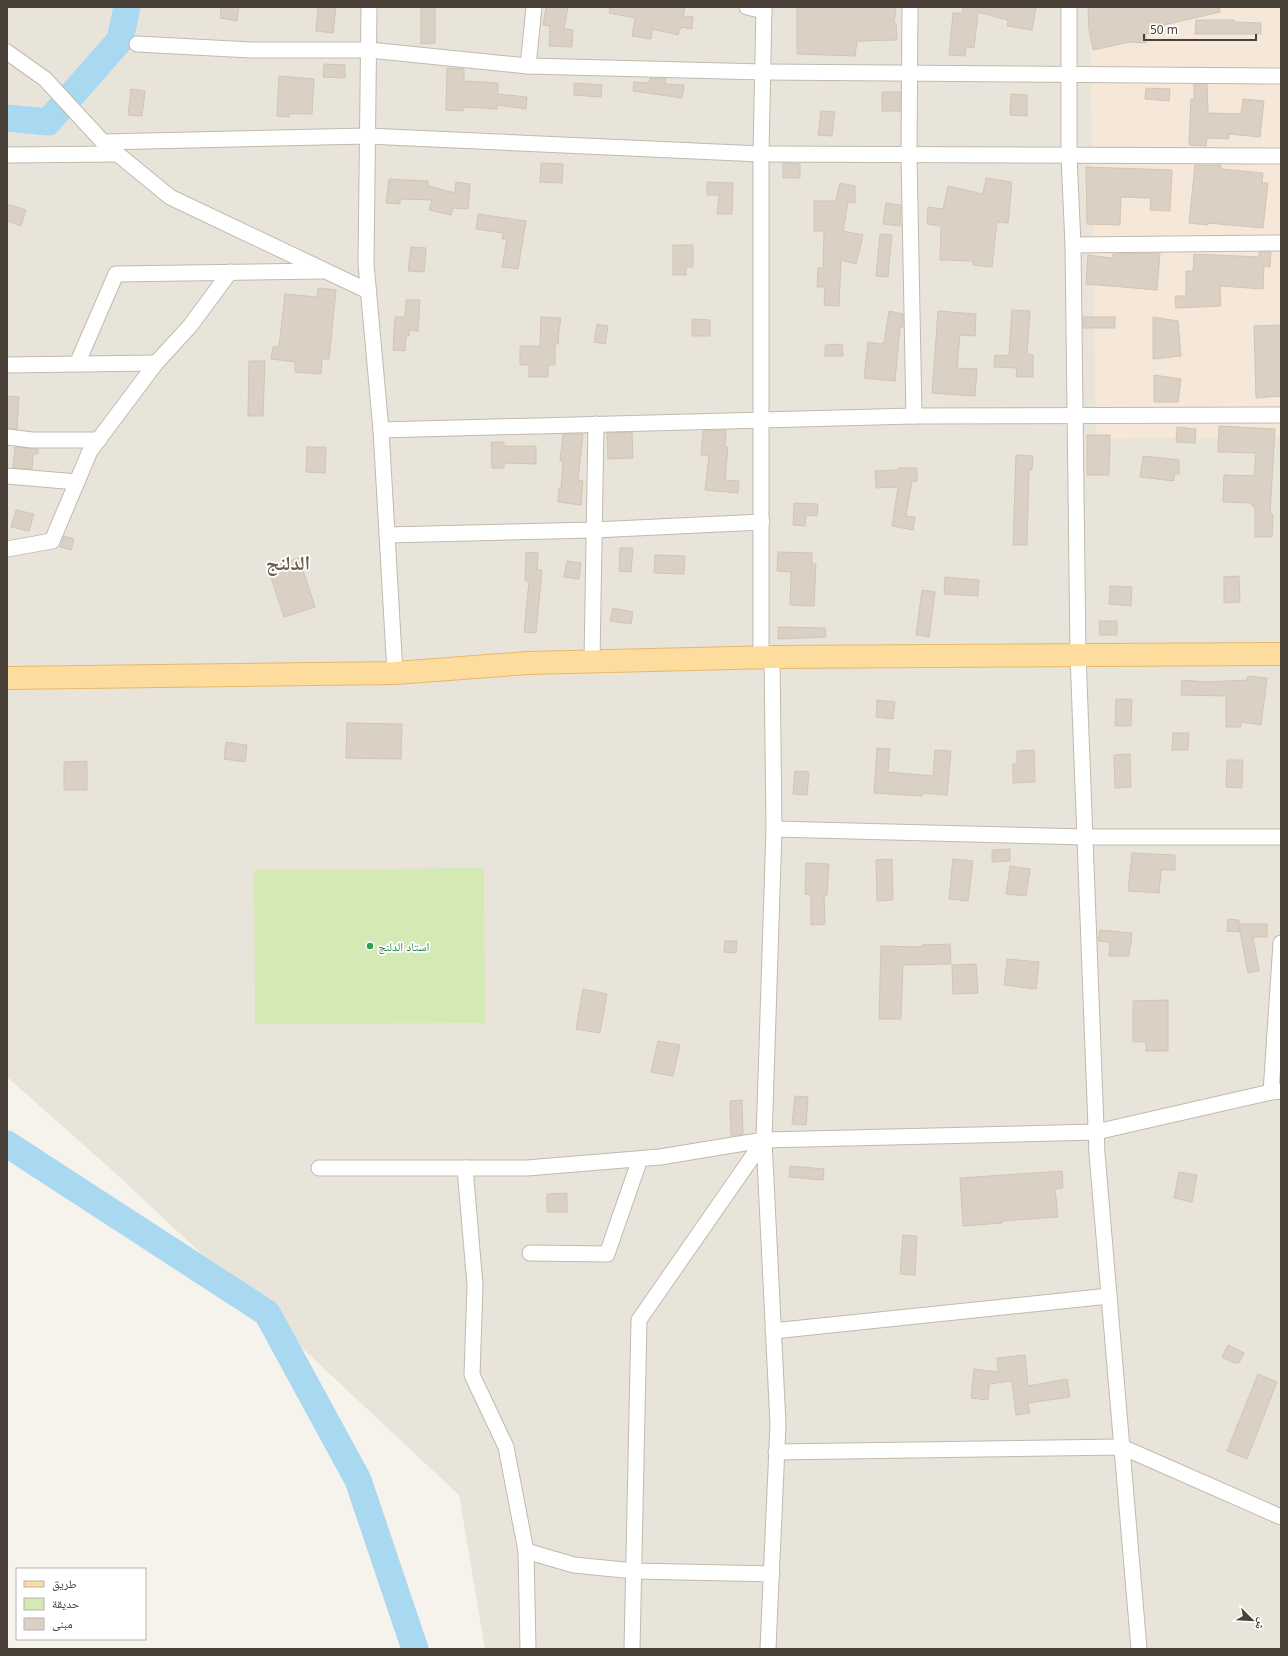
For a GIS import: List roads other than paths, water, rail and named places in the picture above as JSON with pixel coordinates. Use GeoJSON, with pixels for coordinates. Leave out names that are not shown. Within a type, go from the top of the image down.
{"type":"FeatureCollection","features":[{"type":"Feature","properties":{"kind":"main road"},"geometry":{"type":"LineString","coordinates":[[7,678],[395,673],[528,663],[767,657],[1281,654]]}},
{"type":"Feature","properties":{"kind":"street"},"geometry":{"type":"LineString","coordinates":[[369,7],[366,264],[381,430],[395,673]]}},
{"type":"Feature","properties":{"kind":"street"},"geometry":{"type":"LineString","coordinates":[[528,66],[534,7]]}},
{"type":"Feature","properties":{"kind":"street"},"geometry":{"type":"LineString","coordinates":[[747,7],[764,9],[764,72],[761,154],[762,522],[774,829],[764,1140],[778,1424],[768,1649]]}},
{"type":"Feature","properties":{"kind":"street"},"geometry":{"type":"LineString","coordinates":[[910,7],[909,155],[914,416]]}},
{"type":"Feature","properties":{"kind":"street"},"geometry":{"type":"LineString","coordinates":[[1069,7],[1069,156],[1073,245],[1078,655],[1096,1132],[1139,1649]]}},
{"type":"Feature","properties":{"kind":"street"},"geometry":{"type":"LineString","coordinates":[[137,44],[252,50],[369,50],[528,66],[764,72],[1281,76]]}},
{"type":"Feature","properties":{"kind":"street"},"geometry":{"type":"LineString","coordinates":[[7,52],[45,79],[103,142],[170,197],[368,291]]}},
{"type":"Feature","properties":{"kind":"street"},"geometry":{"type":"LineString","coordinates":[[103,142],[367,136],[761,154],[1281,156]]}},
{"type":"Feature","properties":{"kind":"street"},"geometry":{"type":"LineString","coordinates":[[8,160],[117,154]]}},
{"type":"Feature","properties":{"kind":"street"},"geometry":{"type":"LineString","coordinates":[[1073,245],[1281,243]]}},
{"type":"Feature","properties":{"kind":"street"},"geometry":{"type":"LineString","coordinates":[[77,364],[116,274],[326,271]]}},
{"type":"Feature","properties":{"kind":"street"},"geometry":{"type":"LineString","coordinates":[[7,549],[52,541],[90,451],[156,363],[190,326],[230,272]]}},
{"type":"Feature","properties":{"kind":"street"},"geometry":{"type":"LineString","coordinates":[[7,365],[156,363]]}},
{"type":"Feature","properties":{"kind":"street"},"geometry":{"type":"LineString","coordinates":[[381,430],[914,416],[1281,415]]}},
{"type":"Feature","properties":{"kind":"street"},"geometry":{"type":"LineString","coordinates":[[592,661],[596,424]]}},
{"type":"Feature","properties":{"kind":"street"},"geometry":{"type":"LineString","coordinates":[[7,437],[32,440],[99,440]]}},
{"type":"Feature","properties":{"kind":"street"},"geometry":{"type":"LineString","coordinates":[[7,476],[77,482]]}},
{"type":"Feature","properties":{"kind":"street"},"geometry":{"type":"LineString","coordinates":[[387,535],[594,530],[762,522]]}},
{"type":"Feature","properties":{"kind":"street"},"geometry":{"type":"LineString","coordinates":[[774,829],[1086,838],[1281,837]]}},
{"type":"Feature","properties":{"kind":"street"},"geometry":{"type":"LineString","coordinates":[[319,1168],[528,1168],[660,1157],[764,1140],[1096,1132],[1276,1091],[1281,943]]}},
{"type":"Feature","properties":{"kind":"street"},"geometry":{"type":"LineString","coordinates":[[632,1649],[639,1320],[764,1140]]}},
{"type":"Feature","properties":{"kind":"street"},"geometry":{"type":"LineString","coordinates":[[530,1253],[607,1254],[640,1159]]}},
{"type":"Feature","properties":{"kind":"street"},"geometry":{"type":"LineString","coordinates":[[465,1168],[475,1285],[472,1375],[506,1447],[526,1551],[528,1649]]}},
{"type":"Feature","properties":{"kind":"street"},"geometry":{"type":"LineString","coordinates":[[773,1332],[1109,1296]]}},
{"type":"Feature","properties":{"kind":"street"},"geometry":{"type":"LineString","coordinates":[[776,1452],[1122,1448],[1281,1517]]}},
{"type":"Feature","properties":{"kind":"street"},"geometry":{"type":"LineString","coordinates":[[526,1551],[574,1565],[634,1571],[772,1574]]}},
{"type":"Feature","properties":{"kind":"waterway"},"geometry":{"type":"LineString","coordinates":[[7,118],[48,122],[120,40],[127,7]]}},
{"type":"Feature","properties":{"kind":"waterway"},"geometry":{"type":"LineString","coordinates":[[7,1144],[267,1313],[358,1480],[415,1649]]}},
{"type":"Feature","properties":{"kind":"place","name":"استاد الدلنج"},"geometry":{"type":"Point","coordinates":[370,946]}},
{"type":"Feature","properties":{"kind":"district","name":"الدلنج"},"geometry":{"type":"Point","coordinates":[288,562]}}]}
